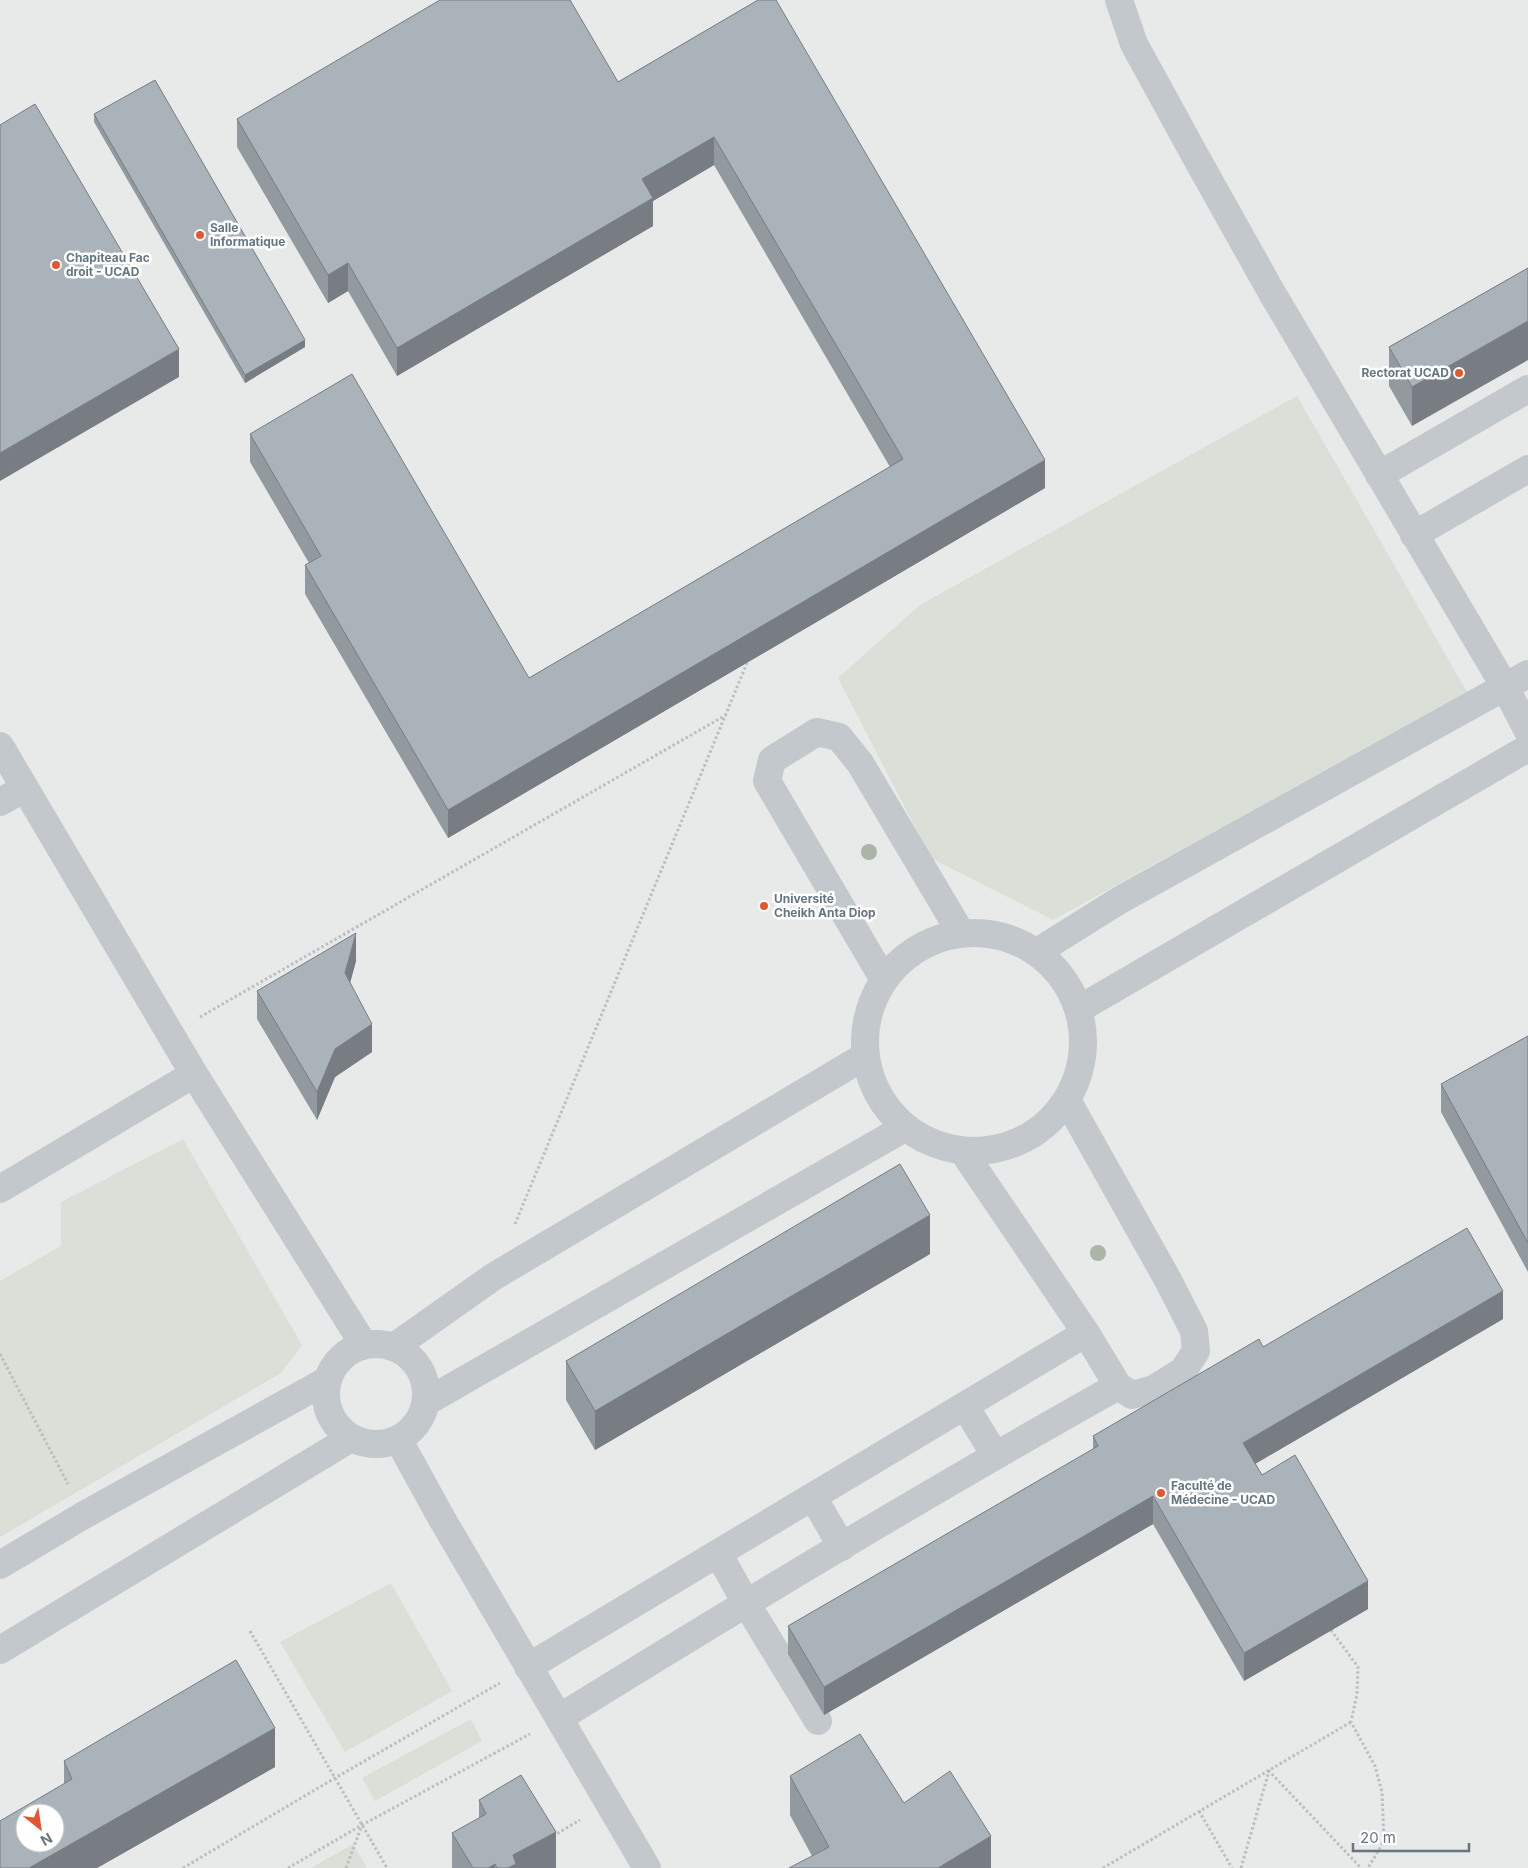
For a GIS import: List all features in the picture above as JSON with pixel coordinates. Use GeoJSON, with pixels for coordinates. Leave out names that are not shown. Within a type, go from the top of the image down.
{"type":"FeatureCollection","features":[{"type":"Feature","properties":{"kind":"street"},"geometry":{"type":"LineString","coordinates":[[1119,0],[1134,44],[1272,293],[1414,535],[1516,681],[1528,731]]}},
{"type":"Feature","properties":{"kind":"street"},"geometry":{"type":"LineString","coordinates":[[1379,475],[1528,389]]}},
{"type":"Feature","properties":{"kind":"street"},"geometry":{"type":"LineString","coordinates":[[1414,535],[1528,469]]}},
{"type":"Feature","properties":{"kind":"street"},"geometry":{"type":"LineString","coordinates":[[1037,952],[1120,900],[1516,681]]}},
{"type":"Feature","properties":{"kind":"street"},"geometry":{"type":"LineString","coordinates":[[884,980],[767,782],[772,760],[817,732],[840,736],[860,763],[961,933]]}},
{"type":"Feature","properties":{"kind":"street"},"geometry":{"type":"LineString","coordinates":[[0,746],[194,1074],[364,1345]]}},
{"type":"Feature","properties":{"kind":"street"},"geometry":{"type":"LineString","coordinates":[[1079,1009],[1528,748]]}},
{"type":"Feature","properties":{"kind":"street"},"geometry":{"type":"LineString","coordinates":[[0,802],[25,788]]}},
{"type":"Feature","properties":{"kind":"street"},"geometry":{"type":"LineString","coordinates":[[961,933],[988,933],[996,935],[1014,940],[1037,952],[1063,977],[1079,1009],[1083,1040],[1079,1071],[1066,1100],[1047,1123],[1021,1140],[992,1150],[962,1150],[932,1143],[906,1127],[886,1108],[872,1083],[866,1056],[865,1029],[872,1003],[884,980],[905,957],[931,941],[961,933]]}},
{"type":"Feature","properties":{"kind":"street"},"geometry":{"type":"LineString","coordinates":[[394,1347],[493,1277],[866,1056]]}},
{"type":"Feature","properties":{"kind":"street"},"geometry":{"type":"LineString","coordinates":[[0,1189],[194,1074]]}},
{"type":"Feature","properties":{"kind":"street"},"geometry":{"type":"LineString","coordinates":[[962,1150],[1086,1333],[1118,1386],[1132,1395],[1154,1389],[1183,1371],[1196,1351],[1194,1331],[1163,1271],[1066,1100]]}},
{"type":"Feature","properties":{"kind":"street"},"geometry":{"type":"LineString","coordinates":[[426,1402],[906,1127]]}},
{"type":"Feature","properties":{"kind":"street"},"geometry":{"type":"LineString","coordinates":[[528,1667],[1086,1333]]}},
{"type":"Feature","properties":{"kind":"street"},"geometry":{"type":"LineString","coordinates":[[379,1343],[394,1347],[409,1355],[420,1368],[425,1384],[426,1402],[421,1416],[412,1429],[398,1439],[382,1444],[366,1443],[351,1438],[338,1428],[329,1414],[325,1398],[326,1381],[331,1369],[351,1349],[379,1343]]}},
{"type":"Feature","properties":{"kind":"street"},"geometry":{"type":"LineString","coordinates":[[0,1565],[84,1515],[326,1381]]}},
{"type":"Feature","properties":{"kind":"street"},"geometry":{"type":"LineString","coordinates":[[559,1718],[746,1602],[995,1455],[1118,1386]]}},
{"type":"Feature","properties":{"kind":"street"},"geometry":{"type":"LineString","coordinates":[[965,1406],[995,1455]]}},
{"type":"Feature","properties":{"kind":"street"},"geometry":{"type":"LineString","coordinates":[[0,1650],[351,1438]]}},
{"type":"Feature","properties":{"kind":"street"},"geometry":{"type":"LineString","coordinates":[[398,1439],[442,1519],[647,1868]]}},
{"type":"Feature","properties":{"kind":"street"},"geometry":{"type":"LineString","coordinates":[[813,1497],[842,1547]]}},
{"type":"Feature","properties":{"kind":"street"},"geometry":{"type":"LineString","coordinates":[[718,1553],[818,1721]]}},
{"type":"Feature","properties":{"kind":"path"},"geometry":{"type":"LineString","coordinates":[[493,1277],[746,663]]}},
{"type":"Feature","properties":{"kind":"path"},"geometry":{"type":"LineString","coordinates":[[170,1034],[726,714]]}},
{"type":"Feature","properties":{"kind":"path"},"geometry":{"type":"LineString","coordinates":[[0,1354],[84,1515]]}},
{"type":"Feature","properties":{"kind":"path"},"geometry":{"type":"LineString","coordinates":[[1331,1630],[1358,1667],[1357,1694],[1351,1722],[1375,1766],[1382,1792],[1384,1841],[1368,1868]]}},
{"type":"Feature","properties":{"kind":"path"},"geometry":{"type":"LineString","coordinates":[[250,1631],[387,1868]]}},
{"type":"Feature","properties":{"kind":"path"},"geometry":{"type":"LineString","coordinates":[[183,1868],[528,1667]]}},
{"type":"Feature","properties":{"kind":"path"},"geometry":{"type":"LineString","coordinates":[[288,1868],[362,1825],[559,1718]]}},
{"type":"Feature","properties":{"kind":"path"},"geometry":{"type":"LineString","coordinates":[[1104,1868],[1351,1722]]}},
{"type":"Feature","properties":{"kind":"path"},"geometry":{"type":"LineString","coordinates":[[1241,1868],[1269,1771]]}},
{"type":"Feature","properties":{"kind":"path"},"geometry":{"type":"LineString","coordinates":[[1269,1771],[1361,1868]]}},
{"type":"Feature","properties":{"kind":"path"},"geometry":{"type":"LineString","coordinates":[[547,1839],[609,1803]]}},
{"type":"Feature","properties":{"kind":"path"},"geometry":{"type":"LineString","coordinates":[[1199,1812],[1232,1868]]}},
{"type":"Feature","properties":{"kind":"path"},"geometry":{"type":"LineString","coordinates":[[346,1868],[362,1825]]}},
{"type":"Feature","properties":{"kind":"shaded area","name":"Université Cheikh Anta Diop"},"geometry":{"type":"Polygon","coordinates":[[[0,0],[1528,0],[1528,1868],[0,1868],[0,0]]]}},
{"type":"Feature","properties":{"kind":"shaded area"},"geometry":{"type":"Polygon","coordinates":[[[1297,396],[1467,692],[1053,920],[931,858],[838,678],[920,605],[1297,396]]]}},
{"type":"Feature","properties":{"kind":"shaded area"},"geometry":{"type":"Polygon","coordinates":[[[183,1139],[302,1345],[281,1373],[0,1537],[0,1281],[61,1246],[61,1202],[183,1139]]]}},
{"type":"Feature","properties":{"kind":"shaded area"},"geometry":{"type":"Polygon","coordinates":[[[391,1583],[452,1691],[345,1752],[280,1642],[391,1583]]]}},
{"type":"Feature","properties":{"kind":"shaded area"},"geometry":{"type":"Polygon","coordinates":[[[471,1719],[482,1741],[375,1801],[362,1778],[471,1719]]]}},
{"type":"Feature","properties":{"kind":"shaded area"},"geometry":{"type":"Polygon","coordinates":[[[353,1844],[367,1868],[311,1868],[353,1844]]]}},
{"type":"Feature","properties":{"kind":"building"},"geometry":{"type":"Polygon","coordinates":[[[440,0],[570,0],[618,82],[758,0],[776,0],[1045,460],[448,810],[305,565],[321,556],[250,434],[352,374],[529,678],[903,459],[714,137],[642,179],[653,198],[397,348],[348,263],[328,275],[237,119],[440,0]]]}},
{"type":"Feature","properties":{"kind":"building","name":"Salle Informatique"},"geometry":{"type":"Polygon","coordinates":[[[155,80],[305,340],[245,375],[94,114],[155,80]]]}},
{"type":"Feature","properties":{"kind":"building","name":"Chapiteau Fac droit - UCAD"},"geometry":{"type":"Polygon","coordinates":[[[35,104],[179,349],[0,453],[0,125],[35,104]]]}},
{"type":"Feature","properties":{"kind":"building"},"geometry":{"type":"Polygon","coordinates":[[[1528,268],[1528,321],[1412,387],[1389,347],[1528,268]]]}},
{"type":"Feature","properties":{"kind":"building"},"geometry":{"type":"Polygon","coordinates":[[[356,933],[345,973],[372,1024],[335,1049],[317,1092],[257,991],[356,933]]]}},
{"type":"Feature","properties":{"kind":"building"},"geometry":{"type":"Polygon","coordinates":[[[1528,1036],[1528,1243],[1441,1084],[1528,1036]]]}},
{"type":"Feature","properties":{"kind":"building"},"geometry":{"type":"Polygon","coordinates":[[[900,1164],[930,1215],[595,1411],[566,1361],[900,1164]]]}},
{"type":"Feature","properties":{"kind":"building","name":"Faculté de Médecine - UCAD"},"geometry":{"type":"Polygon","coordinates":[[[1467,1228],[1503,1291],[1243,1443],[1262,1475],[1295,1455],[1368,1581],[1244,1653],[1153,1496],[824,1687],[788,1626],[1098,1446],[1093,1436],[1259,1339],[1263,1347],[1467,1228]]]}},
{"type":"Feature","properties":{"kind":"building"},"geometry":{"type":"Polygon","coordinates":[[[236,1660],[275,1728],[65,1848],[65,1803],[31,1803],[72,1779],[64,1761],[236,1660]]]}},
{"type":"Feature","properties":{"kind":"building"},"geometry":{"type":"Polygon","coordinates":[[[860,1734],[904,1803],[950,1771],[991,1836],[938,1868],[789,1868],[829,1847],[790,1776],[860,1734]]]}},
{"type":"Feature","properties":{"kind":"building"},"geometry":{"type":"Polygon","coordinates":[[[521,1775],[556,1832],[513,1855],[516,1864],[508,1868],[497,1868],[495,1864],[488,1868],[473,1868],[452,1833],[486,1814],[479,1800],[521,1775]]]}},
{"type":"Feature","properties":{"kind":"building"},"geometry":{"type":"Polygon","coordinates":[[[15,1812],[15,1853],[55,1853],[29,1868],[0,1868],[0,1821],[15,1812]]]}},
{"type":"Feature","properties":{"kind":"place","name":"Salle Informatique"},"geometry":{"type":"Point","coordinates":[200,235]}},
{"type":"Feature","properties":{"kind":"place","name":"Chapiteau Fac droit - UCAD"},"geometry":{"type":"Point","coordinates":[56,265]}},
{"type":"Feature","properties":{"kind":"place","name":"Rectorat UCAD"},"geometry":{"type":"Point","coordinates":[1459,373]}},
{"type":"Feature","properties":{"kind":"place","name":"Université Cheikh Anta Diop"},"geometry":{"type":"Point","coordinates":[764,906]}},
{"type":"Feature","properties":{"kind":"place","name":"Faculté de Médecine - UCAD"},"geometry":{"type":"Point","coordinates":[1161,1493]}}]}
